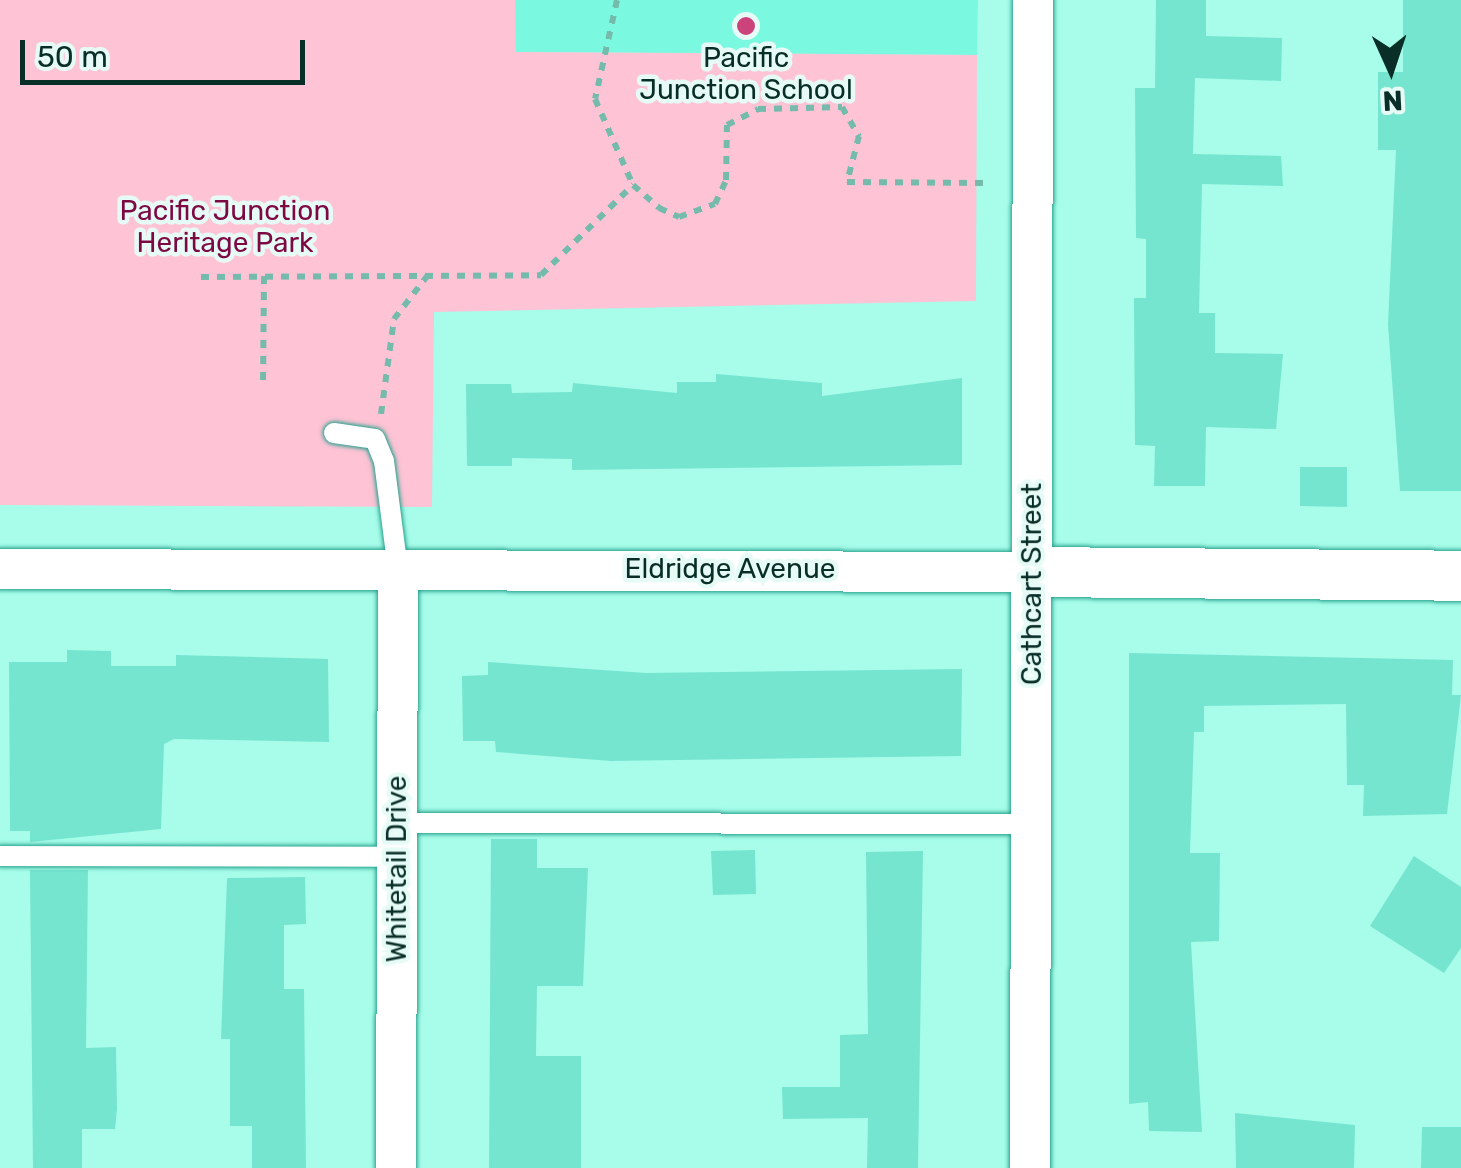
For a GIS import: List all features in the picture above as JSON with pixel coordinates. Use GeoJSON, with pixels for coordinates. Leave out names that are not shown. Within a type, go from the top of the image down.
{"type":"FeatureCollection","features":[{"type":"Feature","properties":{"kind":"street","name":"Cathcart Street"},"geometry":{"type":"LineString","coordinates":[[1030,1168],[1033,0]]}},
{"type":"Feature","properties":{"kind":"street","name":"Eldridge Avenue"},"geometry":{"type":"LineString","coordinates":[[0,570],[1461,576]]}},
{"type":"Feature","properties":{"kind":"street","name":"Whitetail Drive"},"geometry":{"type":"LineString","coordinates":[[396,1168],[398,571]]}},
{"type":"Feature","properties":{"kind":"lane"},"geometry":{"type":"LineString","coordinates":[[334,432],[374,440],[398,571]]}},
{"type":"Feature","properties":{"kind":"lane"},"geometry":{"type":"LineString","coordinates":[[0,856],[397,840],[1031,824]]}},
{"type":"Feature","properties":{"kind":"path"},"geometry":{"type":"LineString","coordinates":[[617,0],[595,99],[632,185],[679,217],[698,214],[715,204],[726,180],[726,126],[742,113],[842,107],[859,136],[847,182],[984,183]]}},
{"type":"Feature","properties":{"kind":"path"},"geometry":{"type":"LineString","coordinates":[[202,277],[541,275],[632,185]]}},
{"type":"Feature","properties":{"kind":"path"},"geometry":{"type":"LineString","coordinates":[[263,380],[264,276]]}},
{"type":"Feature","properties":{"kind":"path"},"geometry":{"type":"LineString","coordinates":[[374,440],[394,319],[428,276]]}},
{"type":"Feature","properties":{"kind":"shaded area","name":"Pacific Junction School"},"geometry":{"type":"Polygon","coordinates":[[[515,0],[978,0],[977,55],[515,52],[515,0]]]}},
{"type":"Feature","properties":{"kind":"green space","name":"Pacific Junction Heritage Park"},"geometry":{"type":"Polygon","coordinates":[[[0,0],[515,0],[516,52],[977,55],[976,301],[434,312],[432,507],[0,505],[0,0]]]}},
{"type":"Feature","properties":{"kind":"building"},"geometry":{"type":"Polygon","coordinates":[[[1156,0],[1206,0],[1206,36],[1282,38],[1281,81],[1195,78],[1193,154],[1281,156],[1283,186],[1202,184],[1199,313],[1215,313],[1215,353],[1283,354],[1276,429],[1206,427],[1205,486],[1154,486],[1155,446],[1135,445],[1134,298],[1146,298],[1146,239],[1136,238],[1135,88],[1155,88],[1156,0]]]}},
{"type":"Feature","properties":{"kind":"building"},"geometry":{"type":"Polygon","coordinates":[[[1403,0],[1461,0],[1461,491],[1400,491],[1388,324],[1396,150],[1378,150],[1378,72],[1403,72],[1403,0]]]}},
{"type":"Feature","properties":{"kind":"building"},"geometry":{"type":"Polygon","coordinates":[[[716,374],[822,383],[822,396],[962,378],[962,465],[572,470],[572,459],[512,458],[512,466],[467,466],[466,384],[511,384],[512,393],[572,392],[573,383],[677,393],[677,382],[716,382],[716,374]]]}},
{"type":"Feature","properties":{"kind":"building"},"geometry":{"type":"Polygon","coordinates":[[[1300,467],[1347,467],[1347,507],[1300,506],[1300,467]]]}},
{"type":"Feature","properties":{"kind":"building"},"geometry":{"type":"Polygon","coordinates":[[[67,650],[111,651],[111,666],[176,666],[176,655],[328,659],[329,742],[174,739],[164,744],[161,829],[30,842],[30,831],[10,831],[9,662],[67,662],[67,650]]]}},
{"type":"Feature","properties":{"kind":"building"},"geometry":{"type":"Polygon","coordinates":[[[1129,653],[1453,660],[1452,695],[1461,695],[1447,814],[1363,816],[1364,785],[1347,785],[1346,704],[1204,706],[1204,732],[1194,732],[1190,853],[1220,853],[1219,941],[1191,942],[1202,1132],[1149,1131],[1148,1102],[1129,1104],[1129,653]]]}},
{"type":"Feature","properties":{"kind":"building"},"geometry":{"type":"Polygon","coordinates":[[[488,662],[646,673],[962,669],[961,756],[611,761],[496,752],[495,741],[463,741],[462,676],[488,675],[488,662]]]}},
{"type":"Feature","properties":{"kind":"building"},"geometry":{"type":"Polygon","coordinates":[[[491,839],[537,839],[537,868],[588,868],[583,986],[537,986],[536,1056],[581,1056],[581,1168],[489,1168],[491,839]]]}},
{"type":"Feature","properties":{"kind":"building"},"geometry":{"type":"Polygon","coordinates":[[[755,850],[756,894],[713,895],[711,851],[755,850]]]}},
{"type":"Feature","properties":{"kind":"building"},"geometry":{"type":"Polygon","coordinates":[[[923,851],[918,1168],[867,1168],[868,1118],[783,1119],[782,1087],[840,1087],[840,1035],[868,1034],[866,852],[923,851]]]}},
{"type":"Feature","properties":{"kind":"building"},"geometry":{"type":"Polygon","coordinates":[[[1414,856],[1461,887],[1461,948],[1444,973],[1370,926],[1414,856]]]}},
{"type":"Feature","properties":{"kind":"building"},"geometry":{"type":"Polygon","coordinates":[[[30,870],[88,870],[86,1048],[116,1047],[117,1109],[115,1129],[82,1129],[82,1168],[33,1168],[30,870]]]}},
{"type":"Feature","properties":{"kind":"building"},"geometry":{"type":"Polygon","coordinates":[[[305,877],[306,924],[284,925],[284,989],[304,989],[306,1168],[252,1168],[252,1126],[230,1126],[230,1039],[221,1039],[227,878],[305,877]]]}},
{"type":"Feature","properties":{"kind":"building"},"geometry":{"type":"Polygon","coordinates":[[[1235,1113],[1355,1125],[1354,1168],[1236,1168],[1235,1113]]]}},
{"type":"Feature","properties":{"kind":"building"},"geometry":{"type":"Polygon","coordinates":[[[1422,1127],[1461,1127],[1461,1168],[1421,1168],[1422,1127]]]}},
{"type":"Feature","properties":{"kind":"place","name":"Pacific Junction School"},"geometry":{"type":"Point","coordinates":[746,26]}}]}
